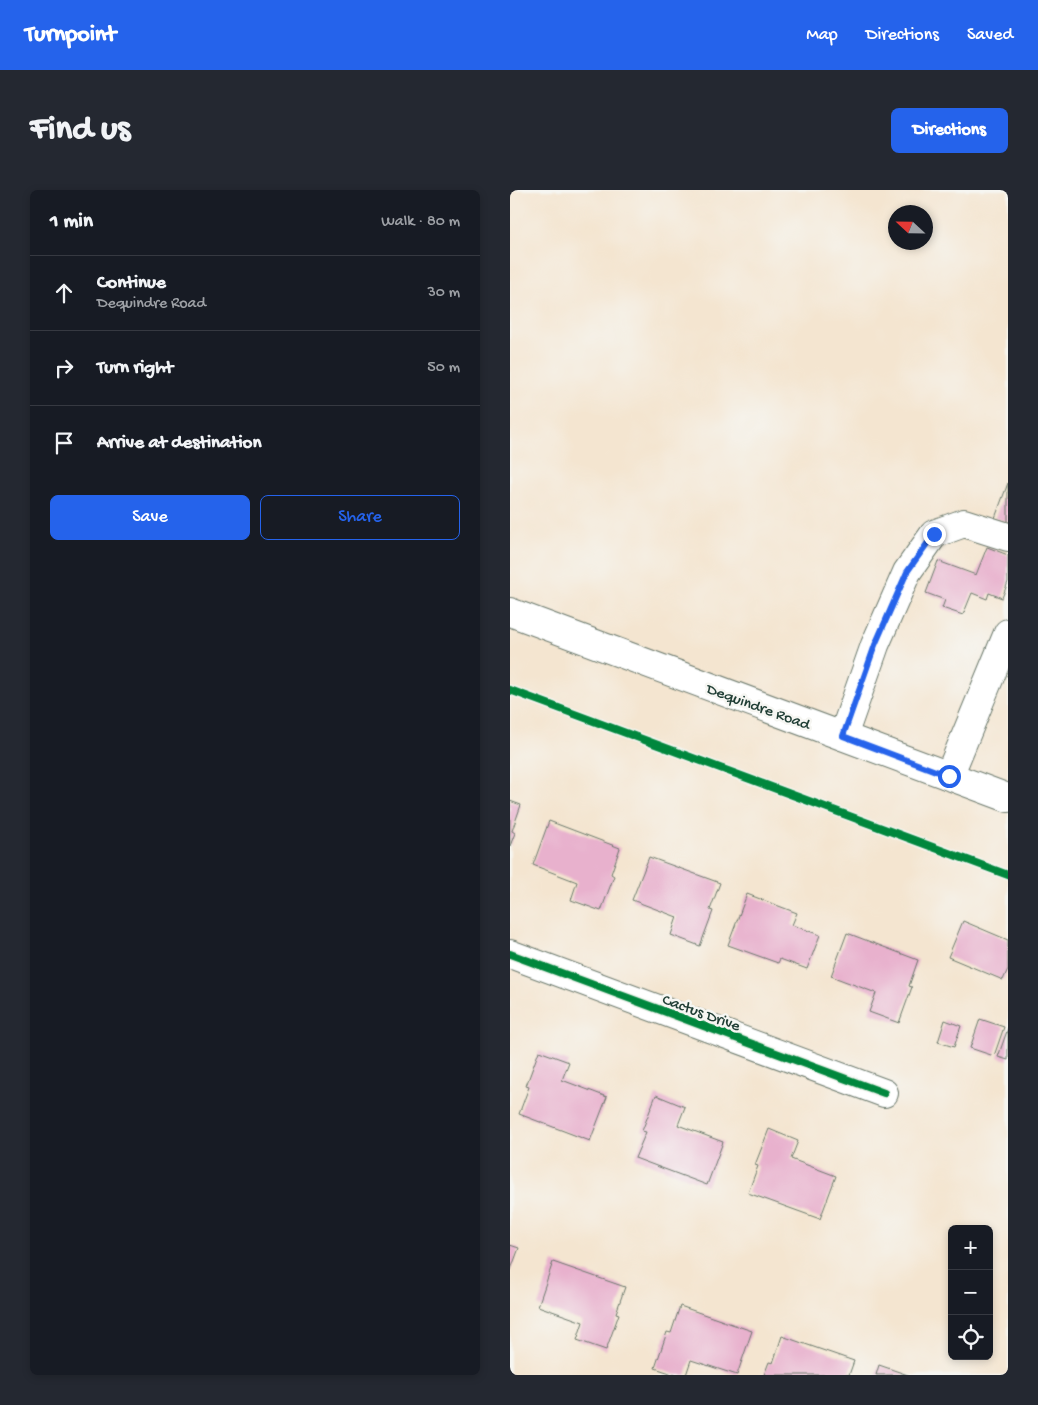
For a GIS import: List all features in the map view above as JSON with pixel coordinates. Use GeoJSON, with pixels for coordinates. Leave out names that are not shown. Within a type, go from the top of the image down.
{"type":"FeatureCollection","features":[{"type":"Feature","properties":{"kind":"main road"},"geometry":{"type":"LineString","coordinates":[[843,736],[875,645],[907,572],[934,534],[964,523],[1008,537]]}},
{"type":"Feature","properties":{"kind":"main road","name":"Dequindre Road"},"geometry":{"type":"LineString","coordinates":[[510,612],[1008,798]]}},
{"type":"Feature","properties":{"kind":"main road"},"geometry":{"type":"LineString","coordinates":[[949,776],[1008,633]]}},
{"type":"Feature","properties":{"kind":"main road","name":"Cactus Drive"},"geometry":{"type":"LineString","coordinates":[[510,954],[884,1093]]}},
{"type":"Feature","properties":{"kind":"building"},"geometry":{"type":"Polygon","coordinates":[[[1008,483],[1008,522],[995,518],[1008,483]]]}},
{"type":"Feature","properties":{"kind":"building"},"geometry":{"type":"Polygon","coordinates":[[[987,547],[1008,555],[1008,582],[1002,598],[989,593],[987,599],[972,593],[963,615],[942,608],[945,600],[926,593],[938,561],[976,575],[987,547]]]}},
{"type":"Feature","properties":{"kind":"building"},"geometry":{"type":"Polygon","coordinates":[[[510,801],[521,805],[512,831],[515,833],[510,846],[510,801]]]}},
{"type":"Feature","properties":{"kind":"building"},"geometry":{"type":"Polygon","coordinates":[[[549,821],[620,848],[611,874],[614,876],[601,911],[571,900],[577,882],[533,865],[549,821]]]}},
{"type":"Feature","properties":{"kind":"building"},"geometry":{"type":"Polygon","coordinates":[[[649,857],[720,883],[710,910],[713,911],[700,946],[671,935],[677,917],[632,900],[649,857]]]}},
{"type":"Feature","properties":{"kind":"building"},"geometry":{"type":"Polygon","coordinates":[[[747,894],[797,913],[792,925],[820,935],[807,969],[780,959],[778,963],[728,945],[747,894]]]}},
{"type":"Feature","properties":{"kind":"building"},"geometry":{"type":"Polygon","coordinates":[[[963,921],[1008,940],[1008,969],[1003,980],[948,957],[963,921]]]}},
{"type":"Feature","properties":{"kind":"building"},"geometry":{"type":"Polygon","coordinates":[[[847,933],[918,960],[909,986],[912,987],[899,1023],[869,1012],[876,993],[831,976],[847,933]]]}},
{"type":"Feature","properties":{"kind":"building"},"geometry":{"type":"Polygon","coordinates":[[[980,1019],[1004,1027],[994,1056],[970,1048],[980,1019]]]}},
{"type":"Feature","properties":{"kind":"building"},"geometry":{"type":"Polygon","coordinates":[[[945,1020],[961,1026],[954,1047],[938,1042],[945,1020]]]}},
{"type":"Feature","properties":{"kind":"building"},"geometry":{"type":"Polygon","coordinates":[[[1008,1028],[1008,1060],[998,1057],[1008,1028]]]}},
{"type":"Feature","properties":{"kind":"building"},"geometry":{"type":"Polygon","coordinates":[[[539,1051],[569,1062],[562,1080],[607,1097],[590,1141],[519,1114],[529,1087],[526,1086],[539,1051]]]}},
{"type":"Feature","properties":{"kind":"building"},"geometry":{"type":"Polygon","coordinates":[[[656,1095],[685,1107],[678,1125],[723,1142],[707,1185],[635,1158],[646,1132],[642,1131],[656,1095]]]}},
{"type":"Feature","properties":{"kind":"building"},"geometry":{"type":"Polygon","coordinates":[[[769,1129],[798,1141],[791,1159],[836,1176],[820,1219],[748,1193],[758,1166],[755,1165],[769,1129]]]}},
{"type":"Feature","properties":{"kind":"building"},"geometry":{"type":"Polygon","coordinates":[[[510,1245],[519,1248],[510,1272],[510,1245]]]}},
{"type":"Feature","properties":{"kind":"building"},"geometry":{"type":"Polygon","coordinates":[[[553,1262],[625,1287],[616,1313],[619,1314],[606,1350],[577,1340],[583,1322],[538,1306],[553,1262]]]}},
{"type":"Feature","properties":{"kind":"building"},"geometry":{"type":"Polygon","coordinates":[[[680,1306],[752,1331],[737,1375],[691,1360],[686,1375],[676,1375],[655,1368],[667,1332],[671,1333],[680,1306]]]}},
{"type":"Feature","properties":{"kind":"building"},"geometry":{"type":"Polygon","coordinates":[[[782,1336],[854,1361],[849,1375],[764,1375],[769,1362],[773,1363],[782,1336]]]}},
{"type":"Feature","properties":{"kind":"building"},"geometry":{"type":"Polygon","coordinates":[[[879,1365],[908,1375],[876,1375],[879,1365]]]}},
{"type":"Feature","properties":{"kind":"cycle path"},"geometry":{"type":"LineString","coordinates":[[510,690],[1008,875]]}},
{"type":"Feature","properties":{"kind":"cycle path"},"geometry":{"type":"LineString","coordinates":[[510,954],[884,1093]]}},
{"type":"Feature","properties":{"kind":"route"},"geometry":{"type":"LineString","coordinates":[[934,534],[907,572],[875,645],[843,736],[949,776]]}}]}
